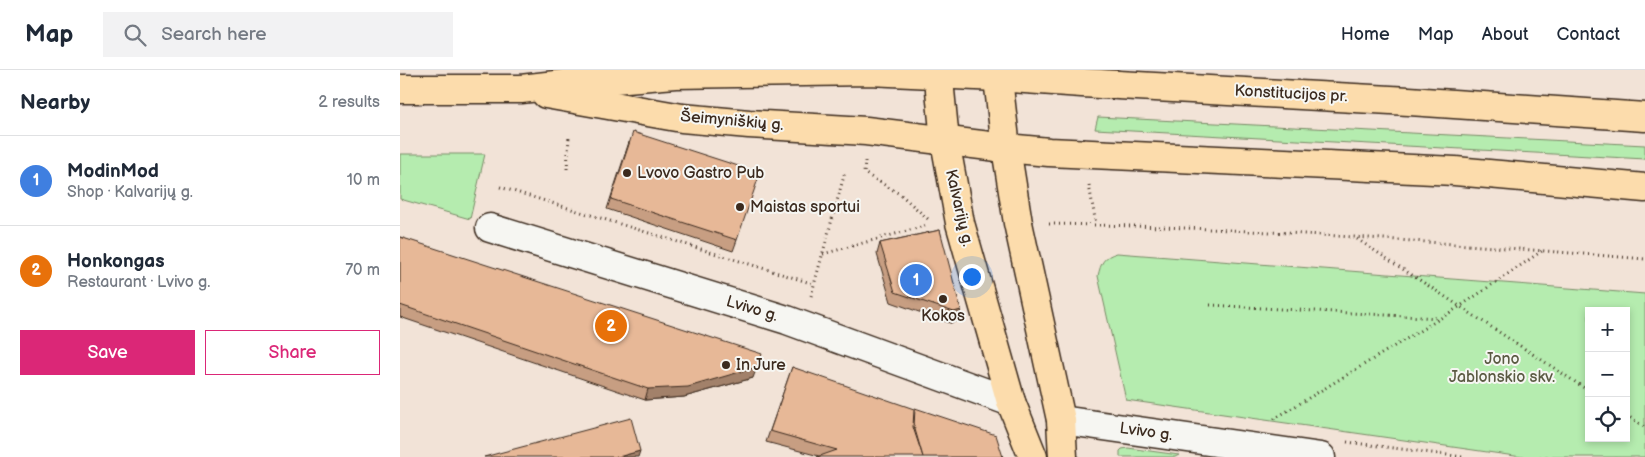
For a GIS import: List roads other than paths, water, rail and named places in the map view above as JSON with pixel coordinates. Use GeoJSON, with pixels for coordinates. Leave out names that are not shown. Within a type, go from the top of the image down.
{"type":"FeatureCollection","features":[{"type":"Feature","properties":{"kind":"main road","name":"Šeimyniškių g."},"geometry":{"type":"LineString","coordinates":[[400,89],[521,89],[675,74],[849,71],[938,72]]}},
{"type":"Feature","properties":{"kind":"main road","name":"Konstitucijos pr."},"geometry":{"type":"LineString","coordinates":[[938,72],[997,73],[1082,83],[1409,101],[1645,117]]}},
{"type":"Feature","properties":{"kind":"main road","name":"Kalvarijų g."},"geometry":{"type":"LineString","coordinates":[[938,72],[945,141],[960,223],[1011,402],[1033,457]]}},
{"type":"Feature","properties":{"kind":"main road"},"geometry":{"type":"LineString","coordinates":[[997,73],[1018,223],[1061,420],[1064,457]]}},
{"type":"Feature","properties":{"kind":"main road","name":"Šeimyniškių g."},"geometry":{"type":"LineString","coordinates":[[521,89],[682,118],[866,131],[945,141]]}},
{"type":"Feature","properties":{"kind":"main road"},"geometry":{"type":"LineString","coordinates":[[945,141],[1049,152],[1455,171],[1645,188]]}},
{"type":"Feature","properties":{"kind":"street","name":"Lvivo g."},"geometry":{"type":"LineString","coordinates":[[490,228],[802,325],[1011,402]]}},
{"type":"Feature","properties":{"kind":"street","name":"Lvivo g."},"geometry":{"type":"LineString","coordinates":[[1061,420],[1330,449]]}},
{"type":"Feature","properties":{"kind":"place","name":"Lvovo Gastro Pub"},"geometry":{"type":"Point","coordinates":[627,173]}},
{"type":"Feature","properties":{"kind":"place","name":"Maistas sportui"},"geometry":{"type":"Point","coordinates":[740,207]}},
{"type":"Feature","properties":{"kind":"place","name":"ModinMod"},"geometry":{"type":"Point","coordinates":[916,280]}},
{"type":"Feature","properties":{"kind":"place","name":"Kokos"},"geometry":{"type":"Point","coordinates":[943,299]}},
{"type":"Feature","properties":{"kind":"place","name":"Honkongas"},"geometry":{"type":"Point","coordinates":[611,326]}},
{"type":"Feature","properties":{"kind":"place","name":"In Jure"},"geometry":{"type":"Point","coordinates":[726,365]}},
{"type":"Feature","properties":{"kind":"park label","name":"Jono Jablonskio skv."},"geometry":{"type":"Point","coordinates":[1502,368]}}]}
